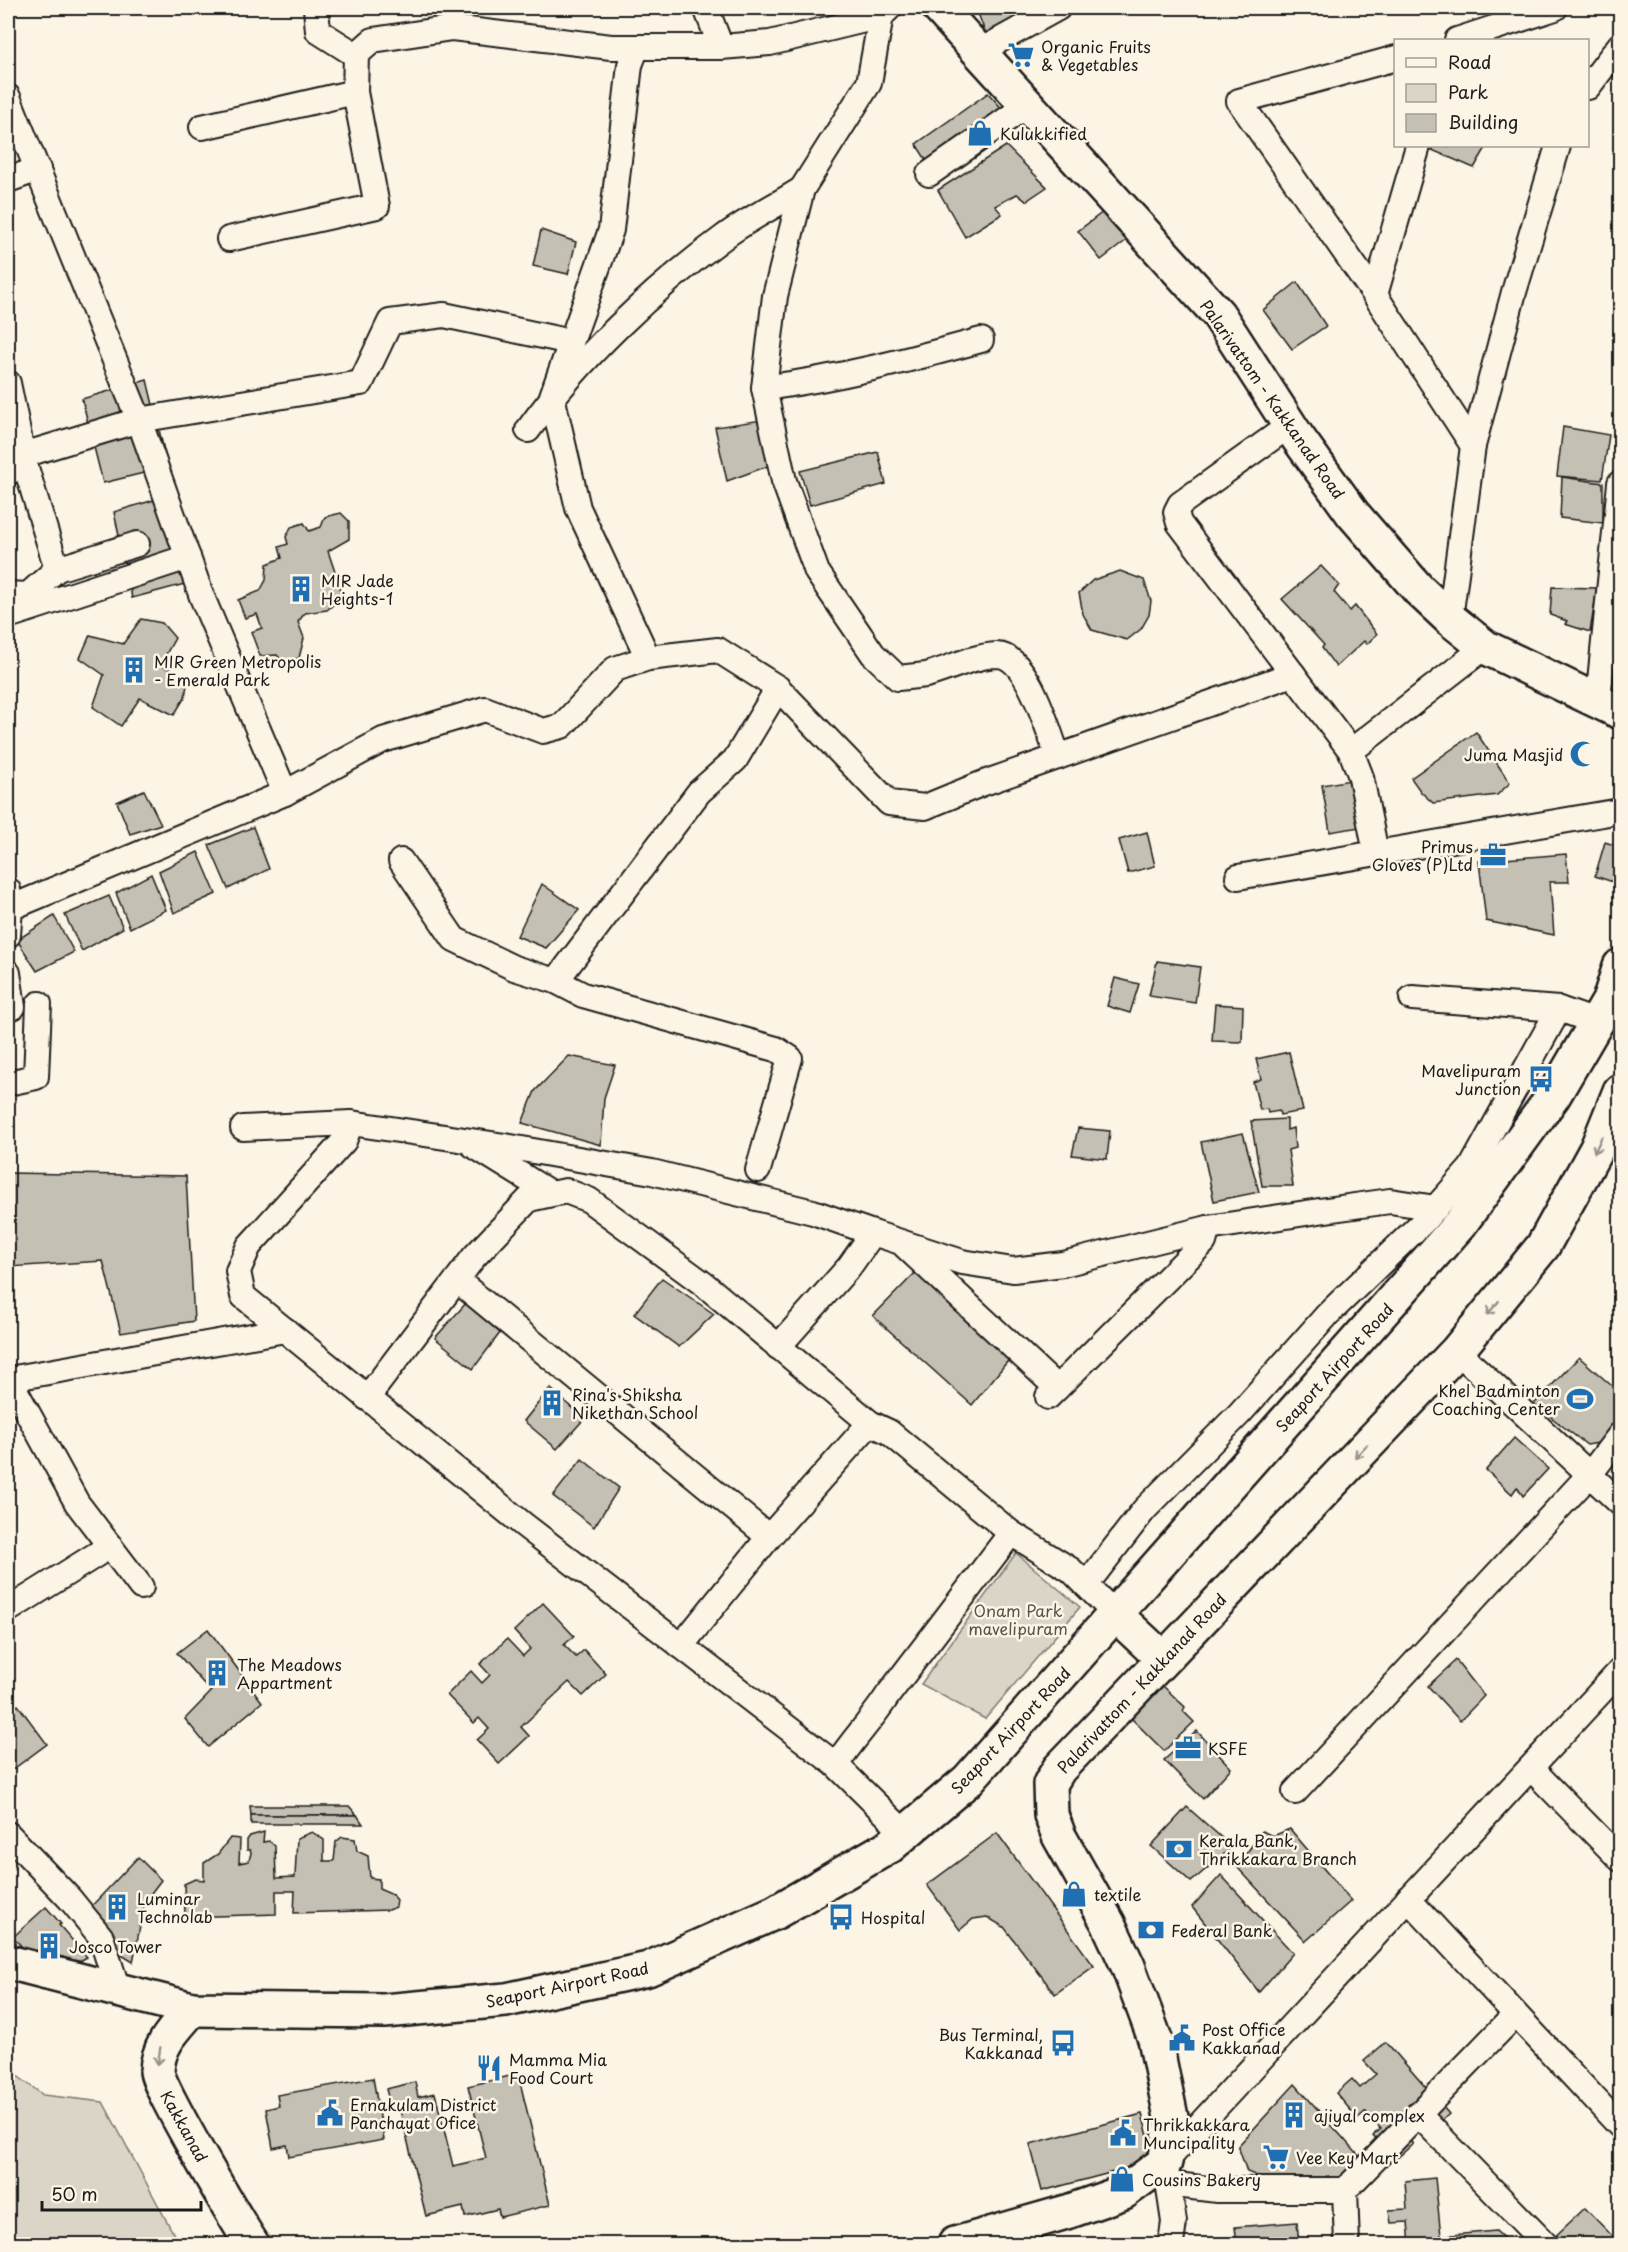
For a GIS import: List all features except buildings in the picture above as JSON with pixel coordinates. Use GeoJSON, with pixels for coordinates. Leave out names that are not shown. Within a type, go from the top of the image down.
{"type":"FeatureCollection","features":[{"type":"Feature","properties":{"kind":"main road","name":"Palarivattom - Kakkanad Road"},"geometry":{"type":"LineString","coordinates":[[939,8],[1218,314],[1290,425],[1353,514],[1419,590],[1450,619],[1485,646],[1609,707]]}},
{"type":"Feature","properties":{"kind":"main road","name":"Seaport Airport Road"},"geometry":{"type":"LineString","coordinates":[[8,1962],[192,2009],[384,2011],[506,2000],[648,1969],[776,1912],[890,1845],[968,1780],[1460,1224],[1554,1095],[1609,1001],[1620,966]]}},
{"type":"Feature","properties":{"kind":"main road","name":"Palarivattom - Kakkanad Road"},"geometry":{"type":"LineString","coordinates":[[1167,2173],[1172,2122],[1155,2039],[1128,1966],[1108,1923],[1059,1836],[1048,1799],[1050,1784],[1059,1769],[1162,1658],[1457,1351],[1543,1246],[1597,1148],[1620,1090]]}},
{"type":"Feature","properties":{"kind":"main road"},"geometry":{"type":"LineString","coordinates":[[1115,1614],[1162,1658]]}},
{"type":"Feature","properties":{"kind":"main road","name":"Kakkanad"},"geometry":{"type":"LineString","coordinates":[[192,2009],[161,2046],[156,2074],[232,2214],[252,2244]]}},
{"type":"Feature","properties":{"kind":"main road"},"geometry":{"type":"LineString","coordinates":[[955,2244],[1070,2211],[1124,2192],[1167,2173]]}},
{"type":"Feature","properties":{"kind":"street"},"geometry":{"type":"LineString","coordinates":[[316,8],[318,31],[356,55]]}},
{"type":"Feature","properties":{"kind":"street"},"geometry":{"type":"LineString","coordinates":[[706,8],[721,47]]}},
{"type":"Feature","properties":{"kind":"street"},"geometry":{"type":"LineString","coordinates":[[980,51],[1058,8]]}},
{"type":"Feature","properties":{"kind":"street"},"geometry":{"type":"LineString","coordinates":[[1460,39],[1555,8]]}},
{"type":"Feature","properties":{"kind":"street"},"geometry":{"type":"LineString","coordinates":[[229,239],[377,207],[355,92],[356,55],[373,40],[452,28],[611,47],[721,47],[770,43],[885,12],[869,83],[802,189],[775,296],[765,388],[784,481],[817,572],[873,654],[898,678],[926,675],[977,659],[999,655],[1020,666],[1036,699],[1058,757]]}},
{"type":"Feature","properties":{"kind":"street"},"geometry":{"type":"LineString","coordinates":[[1589,84],[1620,45]]}},
{"type":"Feature","properties":{"kind":"street"},"geometry":{"type":"LineString","coordinates":[[637,47],[630,65],[611,230],[552,396],[578,508],[648,658]]}},
{"type":"Feature","properties":{"kind":"street"},"geometry":{"type":"LineString","coordinates":[[1394,58],[1239,101],[1375,295],[1473,446]]}},
{"type":"Feature","properties":{"kind":"street"},"geometry":{"type":"LineString","coordinates":[[202,127],[355,92]]}},
{"type":"Feature","properties":{"kind":"street"},"geometry":{"type":"LineString","coordinates":[[8,97],[139,420],[188,557],[285,793]]}},
{"type":"Feature","properties":{"kind":"street"},"geometry":{"type":"LineString","coordinates":[[929,174],[1013,115],[1024,100]]}},
{"type":"Feature","properties":{"kind":"street"},"geometry":{"type":"LineString","coordinates":[[1375,295],[1418,147]]}},
{"type":"Feature","properties":{"kind":"street"},"geometry":{"type":"LineString","coordinates":[[1450,619],[1473,446],[1514,292],[1558,147]]}},
{"type":"Feature","properties":{"kind":"street"},"geometry":{"type":"LineString","coordinates":[[8,180],[38,169]]}},
{"type":"Feature","properties":{"kind":"street"},"geometry":{"type":"LineString","coordinates":[[528,430],[552,396],[641,307],[725,236],[802,189]]}},
{"type":"Feature","properties":{"kind":"street"},"geometry":{"type":"LineString","coordinates":[[16,467],[30,453],[139,420],[362,383],[390,322],[444,315],[571,342]]}},
{"type":"Feature","properties":{"kind":"street"},"geometry":{"type":"LineString","coordinates":[[765,388],[862,372],[981,340]]}},
{"type":"Feature","properties":{"kind":"street"},"geometry":{"type":"LineString","coordinates":[[8,382],[16,467],[57,569]]}},
{"type":"Feature","properties":{"kind":"street"},"geometry":{"type":"LineString","coordinates":[[1290,425],[1180,504],[1176,513],[1179,523],[1351,751],[1361,777],[1376,853]]}},
{"type":"Feature","properties":{"kind":"street"},"geometry":{"type":"LineString","coordinates":[[1609,707],[1620,483]]}},
{"type":"Feature","properties":{"kind":"street"},"geometry":{"type":"LineString","coordinates":[[8,594],[28,595],[57,569],[137,544]]}},
{"type":"Feature","properties":{"kind":"street"},"geometry":{"type":"LineString","coordinates":[[8,616],[188,557]]}},
{"type":"Feature","properties":{"kind":"street"},"geometry":{"type":"LineString","coordinates":[[1351,751],[1485,646]]}},
{"type":"Feature","properties":{"kind":"street"},"geometry":{"type":"LineString","coordinates":[[8,935],[9,899],[285,793],[383,740],[485,710],[543,731],[562,726],[615,669],[648,658],[718,650],[778,688],[889,803],[925,807],[1058,757],[1293,674]]}},
{"type":"Feature","properties":{"kind":"street"},"geometry":{"type":"LineString","coordinates":[[556,981],[699,792],[735,760],[778,688]]}},
{"type":"Feature","properties":{"kind":"street"},"geometry":{"type":"LineString","coordinates":[[1238,877],[1620,811]]}},
{"type":"Feature","properties":{"kind":"street"},"geometry":{"type":"LineString","coordinates":[[401,861],[454,939],[514,968],[556,981],[583,995],[776,1049],[790,1058],[758,1170]]}},
{"type":"Feature","properties":{"kind":"street"},"geometry":{"type":"LineString","coordinates":[[8,973],[14,1007]]}},
{"type":"Feature","properties":{"kind":"street"},"geometry":{"type":"LineString","coordinates":[[1412,998],[1558,1009],[1596,1022]]}},
{"type":"Feature","properties":{"kind":"street"},"geometry":{"type":"LineString","coordinates":[[8,1083],[36,1077],[39,1004]]}},
{"type":"Feature","properties":{"kind":"street"},"geometry":{"type":"LineString","coordinates":[[1086,1585],[1144,1510],[1240,1413],[1328,1314],[1436,1208],[1471,1168],[1558,1009]]}},
{"type":"Feature","properties":{"kind":"street"},"geometry":{"type":"LineString","coordinates":[[243,1128],[351,1123],[468,1140],[652,1172],[813,1212],[962,1262],[1013,1270],[1063,1264],[1208,1228],[1390,1201],[1436,1208]]}},
{"type":"Feature","properties":{"kind":"street"},"geometry":{"type":"LineString","coordinates":[[351,1123],[344,1141],[249,1246],[238,1271],[243,1296],[524,1525],[836,1765],[905,1833]]}},
{"type":"Feature","properties":{"kind":"street"},"geometry":{"type":"LineString","coordinates":[[468,1140],[550,1193]]}},
{"type":"Feature","properties":{"kind":"street"},"geometry":{"type":"LineString","coordinates":[[367,1398],[474,1257],[529,1199],[566,1191],[589,1200],[705,1285],[870,1423],[889,1432],[1011,1533],[1071,1570],[1115,1614]]}},
{"type":"Feature","properties":{"kind":"street"},"geometry":{"type":"LineString","coordinates":[[898,1240],[1053,1392],[1204,1242],[1208,1228]]}},
{"type":"Feature","properties":{"kind":"street"},"geometry":{"type":"LineString","coordinates":[[777,1347],[849,1267],[873,1233]]}},
{"type":"Feature","properties":{"kind":"street"},"geometry":{"type":"LineString","coordinates":[[458,1281],[769,1537]]}},
{"type":"Feature","properties":{"kind":"street"},"geometry":{"type":"LineString","coordinates":[[141,1587],[76,1503],[8,1378],[285,1330]]}},
{"type":"Feature","properties":{"kind":"street"},"geometry":{"type":"LineString","coordinates":[[1457,1351],[1591,1473],[1620,1503]]}},
{"type":"Feature","properties":{"kind":"street"},"geometry":{"type":"LineString","coordinates":[[681,1646],[769,1537],[870,1423]]}},
{"type":"Feature","properties":{"kind":"street"},"geometry":{"type":"LineString","coordinates":[[1295,1792],[1591,1473],[1620,1435]]}},
{"type":"Feature","properties":{"kind":"street"},"geometry":{"type":"LineString","coordinates":[[836,1765],[855,1736],[872,1719],[1011,1533]]}},
{"type":"Feature","properties":{"kind":"street"},"geometry":{"type":"LineString","coordinates":[[8,1610],[110,1546]]}},
{"type":"Feature","properties":{"kind":"street"},"geometry":{"type":"LineString","coordinates":[[1171,2244],[1174,2222],[1167,2173],[1408,1899],[1620,1671]]}},
{"type":"Feature","properties":{"kind":"street"},"geometry":{"type":"LineString","coordinates":[[1531,1768],[1620,1859]]}},
{"type":"Feature","properties":{"kind":"street"},"geometry":{"type":"LineString","coordinates":[[8,1834],[70,1899],[101,1937],[118,1990]]}},
{"type":"Feature","properties":{"kind":"street"},"geometry":{"type":"LineString","coordinates":[[1408,1899],[1620,2126]]}},
{"type":"Feature","properties":{"kind":"street"},"geometry":{"type":"LineString","coordinates":[[1347,2244],[1345,2190],[1515,2015]]}},
{"type":"Feature","properties":{"kind":"street"},"geometry":{"type":"LineString","coordinates":[[1418,2114],[1545,2244]]}},
{"type":"Feature","properties":{"kind":"street"},"geometry":{"type":"LineString","coordinates":[[1167,2173],[1217,2190],[1345,2190]]}},
{"type":"Feature","properties":{"kind":"green space","name":"Onam Park mavelipuram"},"geometry":{"type":"Polygon","coordinates":[[[1016,1553],[1080,1607],[985,1719],[921,1684],[1016,1553]]]}},
{"type":"Feature","properties":{"kind":"green space"},"geometry":{"type":"Polygon","coordinates":[[[12,2072],[43,2095],[103,2102],[179,2244],[8,2244],[8,2075],[12,2072]]]}},
{"type":"Feature","properties":{"kind":"place","name":"Organic Fruits & Vegetables"},"geometry":{"type":"Point","coordinates":[1021,55]}},
{"type":"Feature","properties":{"kind":"place","name":"Kulukkified"},"geometry":{"type":"Point","coordinates":[980,133]}},
{"type":"Feature","properties":{"kind":"place","name":"MIR Jade Heights-1"},"geometry":{"type":"Point","coordinates":[301,589]}},
{"type":"Feature","properties":{"kind":"place","name":"MIR Green Metropolis - Emerald Park"},"geometry":{"type":"Point","coordinates":[134,670]}},
{"type":"Feature","properties":{"kind":"place","name":"Juma Masjid"},"geometry":{"type":"Point","coordinates":[1583,754]}},
{"type":"Feature","properties":{"kind":"place","name":"Primus Gloves (P)Ltd"},"geometry":{"type":"Point","coordinates":[1493,855]}},
{"type":"Feature","properties":{"kind":"place","name":"Mavelipuram Junction"},"geometry":{"type":"Point","coordinates":[1541,1079]}},
{"type":"Feature","properties":{"kind":"place","name":"Khel Badminton Coaching Center"},"geometry":{"type":"Point","coordinates":[1580,1399]}},
{"type":"Feature","properties":{"kind":"place","name":"Rina's Shiksha Nikethan School"},"geometry":{"type":"Point","coordinates":[552,1403]}},
{"type":"Feature","properties":{"kind":"place","name":"The Meadows Appartment"},"geometry":{"type":"Point","coordinates":[217,1673]}},
{"type":"Feature","properties":{"kind":"place","name":"KSFE"},"geometry":{"type":"Point","coordinates":[1188,1748]}},
{"type":"Feature","properties":{"kind":"place","name":"Kerala Bank, Thrikkakara Branch"},"geometry":{"type":"Point","coordinates":[1179,1849]}},
{"type":"Feature","properties":{"kind":"place","name":"textile"},"geometry":{"type":"Point","coordinates":[1074,1894]}},
{"type":"Feature","properties":{"kind":"place","name":"Luminar Technolab"},"geometry":{"type":"Point","coordinates":[117,1907]}},
{"type":"Feature","properties":{"kind":"place","name":"Hospital"},"geometry":{"type":"Point","coordinates":[841,1917]}},
{"type":"Feature","properties":{"kind":"place","name":"Federal Bank"},"geometry":{"type":"Point","coordinates":[1151,1930]}},
{"type":"Feature","properties":{"kind":"place","name":"Josco Tower"},"geometry":{"type":"Point","coordinates":[49,1946]}},
{"type":"Feature","properties":{"kind":"place","name":"Post Office Kakkanad"},"geometry":{"type":"Point","coordinates":[1182,2038]}},
{"type":"Feature","properties":{"kind":"place","name":"Bus Terminal, Kakkanad"},"geometry":{"type":"Point","coordinates":[1063,2043]}},
{"type":"Feature","properties":{"kind":"place","name":"Mamma Mia Food Court"},"geometry":{"type":"Point","coordinates":[489,2068]}},
{"type":"Feature","properties":{"kind":"place","name":"Ernakulam District Panchayat Ofice"},"geometry":{"type":"Point","coordinates":[330,2113]}},
{"type":"Feature","properties":{"kind":"place","name":"ajiyal complex"},"geometry":{"type":"Point","coordinates":[1294,2115]}},
{"type":"Feature","properties":{"kind":"place","name":"Thrikkakkara Muncipality"},"geometry":{"type":"Point","coordinates":[1123,2133]}},
{"type":"Feature","properties":{"kind":"place","name":"Vee Key Mart"},"geometry":{"type":"Point","coordinates":[1276,2157]}},
{"type":"Feature","properties":{"kind":"place","name":"Cousins Bakery"},"geometry":{"type":"Point","coordinates":[1122,2179]}}]}
